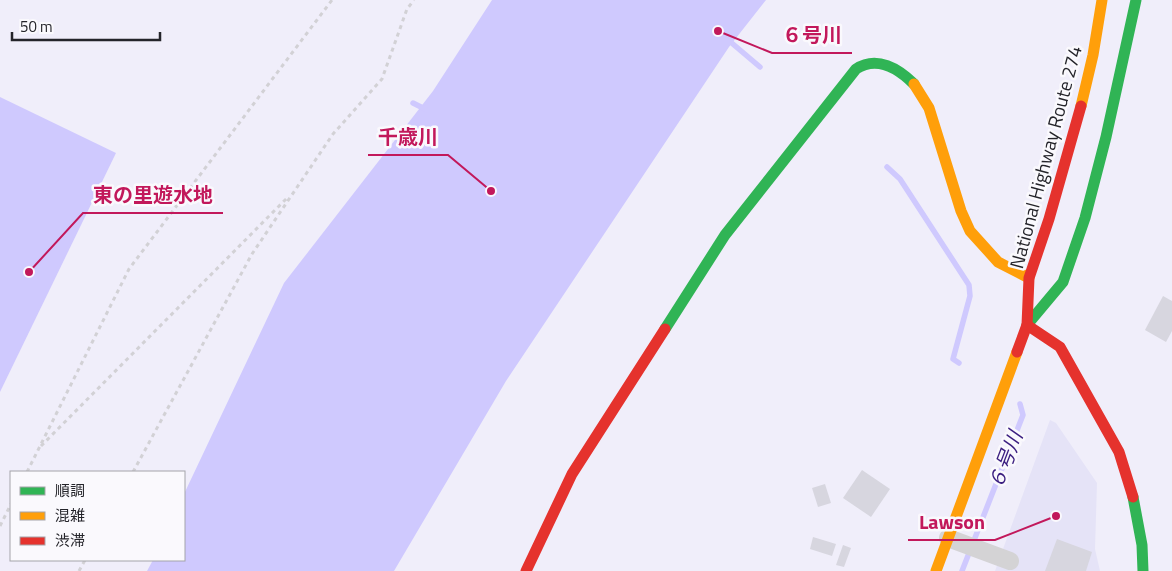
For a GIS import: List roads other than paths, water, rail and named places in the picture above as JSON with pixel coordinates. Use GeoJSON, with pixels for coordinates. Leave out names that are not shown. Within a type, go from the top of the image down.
{"type":"FeatureCollection","features":[{"type":"Feature","properties":{"kind":"main road","name":"National Highway Route 274"},"geometry":{"type":"LineString","coordinates":[[936,571],[954,540],[1027,325],[1029,278],[1073,138],[1093,55],[1102,0]]}},
{"type":"Feature","properties":{"kind":"main road","name":"National Highway Route 274"},"geometry":{"type":"LineString","coordinates":[[1027,325],[1063,282],[1085,218],[1106,138],[1136,0]]}},
{"type":"Feature","properties":{"kind":"main road"},"geometry":{"type":"LineString","coordinates":[[526,571],[572,474],[725,235],[841,90],[854,69],[861,64],[888,64],[913,80],[925,96],[932,114],[962,214],[971,233],[998,262],[1029,278]]}},
{"type":"Feature","properties":{"kind":"main road"},"geometry":{"type":"LineString","coordinates":[[1027,325],[1060,347],[1119,452],[1134,499],[1142,545],[1143,571]]}},
{"type":"Feature","properties":{"kind":"street"},"geometry":{"type":"LineString","coordinates":[[954,540],[1010,561]]}},
{"type":"Feature","properties":{"kind":"waterway","name":"６号川"},"geometry":{"type":"LineString","coordinates":[[727,39],[760,67]]}},
{"type":"Feature","properties":{"kind":"waterway"},"geometry":{"type":"LineString","coordinates":[[413,103],[427,110]]}},
{"type":"Feature","properties":{"kind":"waterway","name":"６号川"},"geometry":{"type":"LineString","coordinates":[[887,167],[900,179],[969,285],[970,296],[953,359],[959,363]]}},
{"type":"Feature","properties":{"kind":"waterway","name":"６号川"},"geometry":{"type":"LineString","coordinates":[[962,571],[1023,415],[1020,404]]}},
{"type":"Feature","properties":{"kind":"place","name":"６号川"},"geometry":{"type":"Point","coordinates":[718,31]}},
{"type":"Feature","properties":{"kind":"place","name":"千歳川"},"geometry":{"type":"Point","coordinates":[491,191]}},
{"type":"Feature","properties":{"kind":"place","name":"東の里遊水地"},"geometry":{"type":"Point","coordinates":[29,272]}},
{"type":"Feature","properties":{"kind":"place","name":"Lawson"},"geometry":{"type":"Point","coordinates":[1056,516]}}]}
